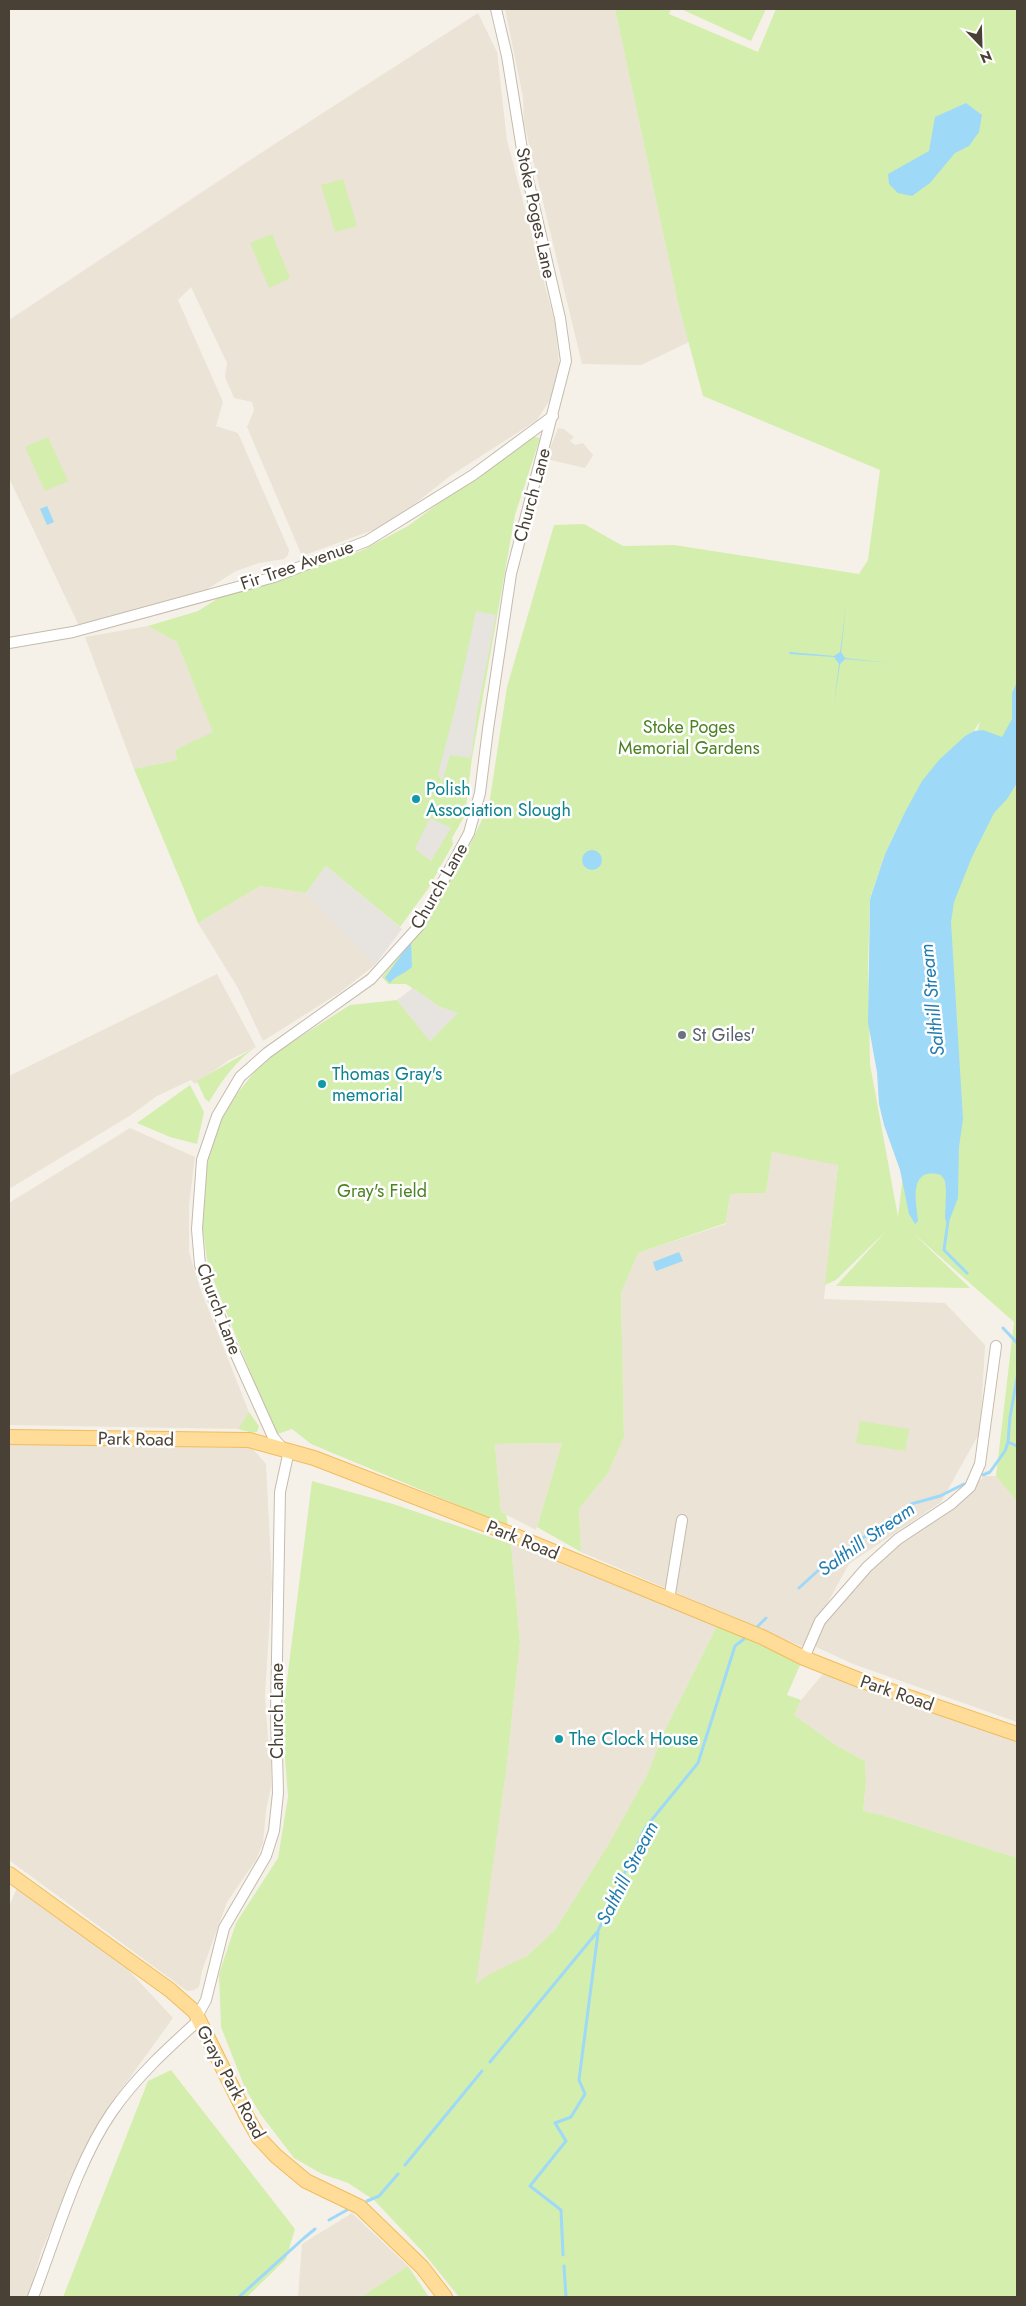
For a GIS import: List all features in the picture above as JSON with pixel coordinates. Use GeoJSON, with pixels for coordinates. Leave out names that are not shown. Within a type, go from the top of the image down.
{"type":"FeatureCollection","features":[{"type":"Feature","properties":{"kind":"main road","name":"Park Road"},"geometry":{"type":"LineString","coordinates":[[9,1437],[249,1440],[284,1449],[314,1458],[498,1530],[762,1637],[804,1658],[862,1681],[1017,1734]]}},
{"type":"Feature","properties":{"kind":"main road","name":"Grays Park Road"},"geometry":{"type":"LineString","coordinates":[[9,1874],[170,1990],[197,2016],[246,2115],[265,2144],[276,2156],[306,2181],[360,2207],[422,2267],[445,2297]]}},
{"type":"Feature","properties":{"kind":"street","name":"Stoke Poges Lane"},"geometry":{"type":"LineString","coordinates":[[496,9],[507,56],[524,162],[560,318],[566,361],[554,416]]}},
{"type":"Feature","properties":{"kind":"street","name":"Fir Tree Avenue"},"geometry":{"type":"LineString","coordinates":[[9,643],[73,632],[274,577],[366,540],[473,475],[554,416]]}},
{"type":"Feature","properties":{"kind":"street","name":"Church Lane"},"geometry":{"type":"LineString","coordinates":[[33,2297],[86,2161],[112,2112],[159,2055],[197,2016],[206,2000],[224,1928],[266,1856],[274,1831],[278,1793],[276,1713],[280,1492],[288,1455],[273,1437],[227,1334],[200,1265],[197,1229],[202,1160],[217,1116],[240,1077],[267,1053],[371,979],[397,953],[419,926],[469,833],[480,793],[510,574],[554,416]]}},
{"type":"Feature","properties":{"kind":"street"},"geometry":{"type":"LineString","coordinates":[[804,1658],[820,1621],[867,1567],[898,1539],[951,1504],[970,1487],[980,1464],[996,1346]]}},
{"type":"Feature","properties":{"kind":"street"},"geometry":{"type":"LineString","coordinates":[[669,1600],[682,1520]]}},
{"type":"Feature","properties":{"kind":"shaded area"},"geometry":{"type":"Polygon","coordinates":[[[505,9],[615,9],[678,303],[689,342],[641,365],[582,364],[524,123],[523,97],[505,9]]]}},
{"type":"Feature","properties":{"kind":"shaded area"},"geometry":{"type":"Polygon","coordinates":[[[478,13],[497,52],[507,140],[555,324],[559,363],[551,398],[537,420],[450,476],[416,503],[376,529],[302,556],[247,427],[254,410],[252,402],[234,398],[225,377],[227,363],[191,287],[178,300],[223,402],[216,426],[238,433],[289,550],[288,555],[284,559],[259,563],[236,571],[190,600],[80,628],[9,478],[9,320],[270,147],[478,13]]]}},
{"type":"Feature","properties":{"kind":"shaded area"},"geometry":{"type":"Polygon","coordinates":[[[558,428],[564,429],[574,437],[570,441],[575,445],[583,443],[593,455],[585,468],[546,459],[558,428]]]}},
{"type":"Feature","properties":{"kind":"shaded area"},"geometry":{"type":"Polygon","coordinates":[[[476,611],[496,615],[477,713],[471,758],[450,755],[442,782],[438,774],[455,709],[476,611]]]}},
{"type":"Feature","properties":{"kind":"shaded area"},"geometry":{"type":"Polygon","coordinates":[[[148,626],[177,642],[214,733],[175,750],[177,760],[134,769],[85,637],[148,626]]]}},
{"type":"Feature","properties":{"kind":"shaded area"},"geometry":{"type":"Polygon","coordinates":[[[430,818],[451,828],[431,861],[415,849],[430,818]]]}},
{"type":"Feature","properties":{"kind":"shaded area"},"geometry":{"type":"Polygon","coordinates":[[[326,866],[402,929],[375,965],[306,893],[326,866]]]}},
{"type":"Feature","properties":{"kind":"shaded area"},"geometry":{"type":"Polygon","coordinates":[[[260,886],[306,893],[375,965],[339,993],[263,1041],[238,988],[198,923],[260,886]]]}},
{"type":"Feature","properties":{"kind":"shaded area"},"geometry":{"type":"Polygon","coordinates":[[[217,974],[256,1047],[229,1060],[195,1084],[191,1080],[157,1096],[131,1115],[9,1189],[9,1076],[217,974]]]}},
{"type":"Feature","properties":{"kind":"shaded area"},"geometry":{"type":"Polygon","coordinates":[[[413,988],[440,1007],[458,1013],[430,1041],[397,1000],[413,988]]]}},
{"type":"Feature","properties":{"kind":"shaded area"},"geometry":{"type":"Polygon","coordinates":[[[130,1128],[195,1157],[189,1205],[189,1252],[200,1288],[249,1412],[239,1429],[9,1425],[9,1203],[130,1128]]]}},
{"type":"Feature","properties":{"kind":"shaded area"},"geometry":{"type":"Polygon","coordinates":[[[772,1152],[838,1164],[824,1299],[945,1303],[985,1345],[980,1432],[941,1502],[849,1564],[803,1647],[581,1552],[579,1509],[608,1473],[624,1437],[621,1293],[638,1253],[726,1224],[730,1194],[766,1193],[772,1152]]]}},
{"type":"Feature","properties":{"kind":"shaded area"},"geometry":{"type":"Polygon","coordinates":[[[562,1443],[536,1530],[501,1512],[495,1444],[562,1443]]]}},
{"type":"Feature","properties":{"kind":"shaded area"},"geometry":{"type":"Polygon","coordinates":[[[9,1444],[252,1448],[266,1464],[272,1583],[265,1695],[268,1740],[271,1741],[271,1786],[263,1843],[256,1860],[227,1902],[202,1971],[199,1987],[194,1990],[187,1991],[9,1860],[9,1444]]]}},
{"type":"Feature","properties":{"kind":"shaded area"},"geometry":{"type":"Polygon","coordinates":[[[985,1476],[996,1476],[1017,1502],[1017,1722],[853,1664],[814,1646],[828,1609],[909,1534],[985,1476]]]}},
{"type":"Feature","properties":{"kind":"shaded area"},"geometry":{"type":"Polygon","coordinates":[[[511,1544],[717,1626],[667,1726],[646,1777],[608,1845],[555,1930],[527,1956],[475,1984],[506,1772],[520,1642],[511,1544]]]}},
{"type":"Feature","properties":{"kind":"shaded area"},"geometry":{"type":"Polygon","coordinates":[[[823,1674],[1017,1740],[1017,1858],[882,1815],[863,1811],[866,1782],[865,1761],[837,1746],[794,1715],[801,1700],[823,1674]]]}},
{"type":"Feature","properties":{"kind":"shaded area"},"geometry":{"type":"Polygon","coordinates":[[[17,1888],[122,1963],[173,2018],[105,2112],[42,2249],[28,2297],[9,2297],[9,1906],[17,1888]]]}},
{"type":"Feature","properties":{"kind":"shaded area"},"geometry":{"type":"Polygon","coordinates":[[[352,2213],[408,2266],[361,2297],[298,2297],[302,2244],[352,2213]]]}},
{"type":"Feature","properties":{"kind":"green space"},"geometry":{"type":"Polygon","coordinates":[[[615,9],[671,9],[669,14],[758,52],[776,9],[1017,9],[1017,1502],[996,1476],[1014,1322],[912,1232],[970,1288],[836,1286],[886,1231],[836,1280],[825,1285],[838,1165],[772,1152],[766,1193],[730,1194],[726,1223],[638,1253],[621,1293],[624,1437],[608,1473],[579,1509],[581,1552],[537,1527],[562,1443],[495,1444],[501,1512],[506,1514],[508,1526],[311,1444],[292,1429],[275,1435],[208,1266],[202,1223],[207,1163],[224,1110],[264,1060],[350,1005],[397,1000],[430,1041],[457,1013],[440,1007],[406,984],[388,984],[382,977],[412,939],[469,847],[489,805],[507,687],[554,525],[584,524],[623,546],[674,545],[859,574],[868,560],[880,470],[703,396],[678,303],[615,9]],[[980,721],[974,731],[965,736],[957,745],[904,814],[885,854],[870,898],[868,966],[870,1064],[898,1217],[934,913],[980,721]]]}},
{"type":"Feature","properties":{"kind":"green space"},"geometry":{"type":"Polygon","coordinates":[[[681,9],[766,9],[751,41],[681,9]]]}},
{"type":"Feature","properties":{"kind":"green space"},"geometry":{"type":"Polygon","coordinates":[[[343,179],[357,226],[335,232],[321,185],[343,179]]]}},
{"type":"Feature","properties":{"kind":"green space"},"geometry":{"type":"Polygon","coordinates":[[[272,234],[290,278],[269,288],[250,243],[272,234]]]}},
{"type":"Feature","properties":{"kind":"green space"},"geometry":{"type":"Polygon","coordinates":[[[530,436],[540,438],[515,515],[472,758],[465,815],[452,838],[453,844],[428,889],[400,927],[326,866],[306,893],[260,886],[198,923],[134,769],[177,760],[175,750],[213,732],[177,642],[148,626],[198,611],[239,585],[361,551],[408,526],[530,436]]]}},
{"type":"Feature","properties":{"kind":"green space"},"geometry":{"type":"Polygon","coordinates":[[[48,437],[68,481],[45,491],[25,447],[48,437]]]}},
{"type":"Feature","properties":{"kind":"green space"},"geometry":{"type":"Polygon","coordinates":[[[256,1047],[224,1079],[209,1102],[205,1099],[197,1081],[256,1047]]]}},
{"type":"Feature","properties":{"kind":"green space"},"geometry":{"type":"Polygon","coordinates":[[[190,1085],[204,1112],[197,1144],[170,1137],[137,1123],[190,1085]]]}},
{"type":"Feature","properties":{"kind":"green space"},"geometry":{"type":"Polygon","coordinates":[[[249,1412],[259,1426],[257,1432],[253,1433],[238,1429],[249,1412]]]}},
{"type":"Feature","properties":{"kind":"green space"},"geometry":{"type":"Polygon","coordinates":[[[860,1421],[909,1429],[905,1451],[856,1443],[860,1421]]]}},
{"type":"Feature","properties":{"kind":"green space"},"geometry":{"type":"Polygon","coordinates":[[[312,1481],[393,1504],[511,1544],[520,1642],[506,1772],[476,1984],[488,1975],[527,1956],[555,1930],[608,1845],[646,1777],[667,1726],[717,1626],[801,1663],[787,1695],[801,1700],[794,1715],[837,1746],[865,1761],[866,1782],[863,1811],[882,1815],[1017,1858],[1017,2297],[459,2297],[422,2251],[374,2200],[348,2183],[322,2174],[294,2158],[261,2115],[245,2088],[221,2027],[219,1974],[236,1923],[278,1858],[288,1797],[282,1720],[312,1481]]]}},
{"type":"Feature","properties":{"kind":"green space"},"geometry":{"type":"Polygon","coordinates":[[[171,2070],[295,2229],[286,2259],[247,2297],[63,2297],[148,2081],[171,2070]]]}},
{"type":"Feature","properties":{"kind":"green space"},"geometry":{"type":"Polygon","coordinates":[[[408,2266],[429,2297],[361,2297],[408,2266]]]}},
{"type":"Feature","properties":{"kind":"water"},"geometry":{"type":"Polygon","coordinates":[[[966,103],[982,115],[979,132],[969,146],[955,153],[930,183],[912,196],[898,193],[889,184],[888,174],[929,151],[935,117],[966,103]]]}},
{"type":"Feature","properties":{"kind":"water"},"geometry":{"type":"Polygon","coordinates":[[[47,506],[54,522],[47,525],[40,509],[47,506]]]}},
{"type":"Feature","properties":{"kind":"water"},"geometry":{"type":"Polygon","coordinates":[[[846,607],[841,652],[845,658],[890,663],[845,659],[840,664],[834,704],[839,664],[834,657],[789,654],[790,652],[834,656],[840,652],[846,607]]]}},
{"type":"Feature","properties":{"kind":"water"},"geometry":{"type":"Polygon","coordinates":[[[1017,682],[1017,783],[1007,799],[994,813],[972,857],[954,902],[951,922],[963,1119],[959,1147],[958,1198],[948,1224],[945,1219],[945,1181],[941,1175],[930,1174],[923,1176],[916,1188],[918,1221],[915,1224],[909,1214],[900,1170],[884,1125],[879,1104],[877,1072],[868,1023],[870,899],[885,854],[922,781],[939,760],[965,736],[974,731],[983,730],[1002,737],[1012,719],[1012,693],[1017,682]]]}},
{"type":"Feature","properties":{"kind":"water"},"geometry":{"type":"Polygon","coordinates":[[[592,850],[599,853],[602,860],[599,867],[592,870],[585,867],[582,860],[585,853],[592,850]]]}},
{"type":"Feature","properties":{"kind":"water"},"geometry":{"type":"Polygon","coordinates":[[[411,941],[412,967],[390,983],[385,978],[411,941]]]}},
{"type":"Feature","properties":{"kind":"water"},"geometry":{"type":"Polygon","coordinates":[[[679,1252],[683,1261],[656,1271],[653,1262],[679,1252]]]}},
{"type":"Feature","properties":{"kind":"waterway","name":"Salthill Stream"},"geometry":{"type":"LineString","coordinates":[[948,1221],[944,1250],[967,1273]]}},
{"type":"Feature","properties":{"kind":"waterway","name":"Salthill Stream"},"geometry":{"type":"LineString","coordinates":[[1003,1328],[1017,1343]]}},
{"type":"Feature","properties":{"kind":"waterway","name":"Salthill Stream"},"geometry":{"type":"LineString","coordinates":[[983,1475],[990,1472],[1005,1451],[1008,1442],[1010,1417],[1017,1378]]}},
{"type":"Feature","properties":{"kind":"waterway"},"geometry":{"type":"LineString","coordinates":[[1008,1442],[1017,1446]]}},
{"type":"Feature","properties":{"kind":"waterway","name":"Salthill Stream"},"geometry":{"type":"LineString","coordinates":[[799,1588],[823,1566],[911,1504],[940,1496],[964,1484]]}},
{"type":"Feature","properties":{"kind":"waterway","name":"Salthill Stream"},"geometry":{"type":"LineString","coordinates":[[758,1626],[766,1618]]}},
{"type":"Feature","properties":{"kind":"waterway","name":"Salthill Stream"},"geometry":{"type":"LineString","coordinates":[[490,2062],[598,1931],[645,1828],[698,1763],[735,1646],[744,1639]]}},
{"type":"Feature","properties":{"kind":"waterway"},"geometry":{"type":"LineString","coordinates":[[563,2255],[561,2210],[530,2186],[566,2141],[555,2123],[571,2117],[585,2094],[579,2080],[598,1933]]}},
{"type":"Feature","properties":{"kind":"waterway","name":"Salthill Stream"},"geometry":{"type":"LineString","coordinates":[[405,2165],[482,2071]]}},
{"type":"Feature","properties":{"kind":"waterway","name":"Salthill Stream"},"geometry":{"type":"LineString","coordinates":[[367,2201],[379,2196],[398,2174]]}},
{"type":"Feature","properties":{"kind":"waterway","name":"Salthill Stream"},"geometry":{"type":"LineString","coordinates":[[329,2220],[347,2210]]}},
{"type":"Feature","properties":{"kind":"waterway","name":"Salthill Stream"},"geometry":{"type":"LineString","coordinates":[[239,2297],[315,2229]]}},
{"type":"Feature","properties":{"kind":"waterway"},"geometry":{"type":"LineString","coordinates":[[564,2266],[566,2297]]}},
{"type":"Feature","properties":{"kind":"place","name":"Polish Association Slough"},"geometry":{"type":"Point","coordinates":[416,799]}},
{"type":"Feature","properties":{"kind":"place","name":"St Giles'"},"geometry":{"type":"Point","coordinates":[682,1035]}},
{"type":"Feature","properties":{"kind":"place","name":"Thomas Gray's memorial"},"geometry":{"type":"Point","coordinates":[322,1084]}},
{"type":"Feature","properties":{"kind":"place","name":"The Clock House"},"geometry":{"type":"Point","coordinates":[559,1739]}},
{"type":"Feature","properties":{"kind":"park label","name":"Stoke Poges Memorial Gardens"},"geometry":{"type":"Point","coordinates":[689,738]}},
{"type":"Feature","properties":{"kind":"park label","name":"Gray's Field"},"geometry":{"type":"Point","coordinates":[382,1191]}}]}
